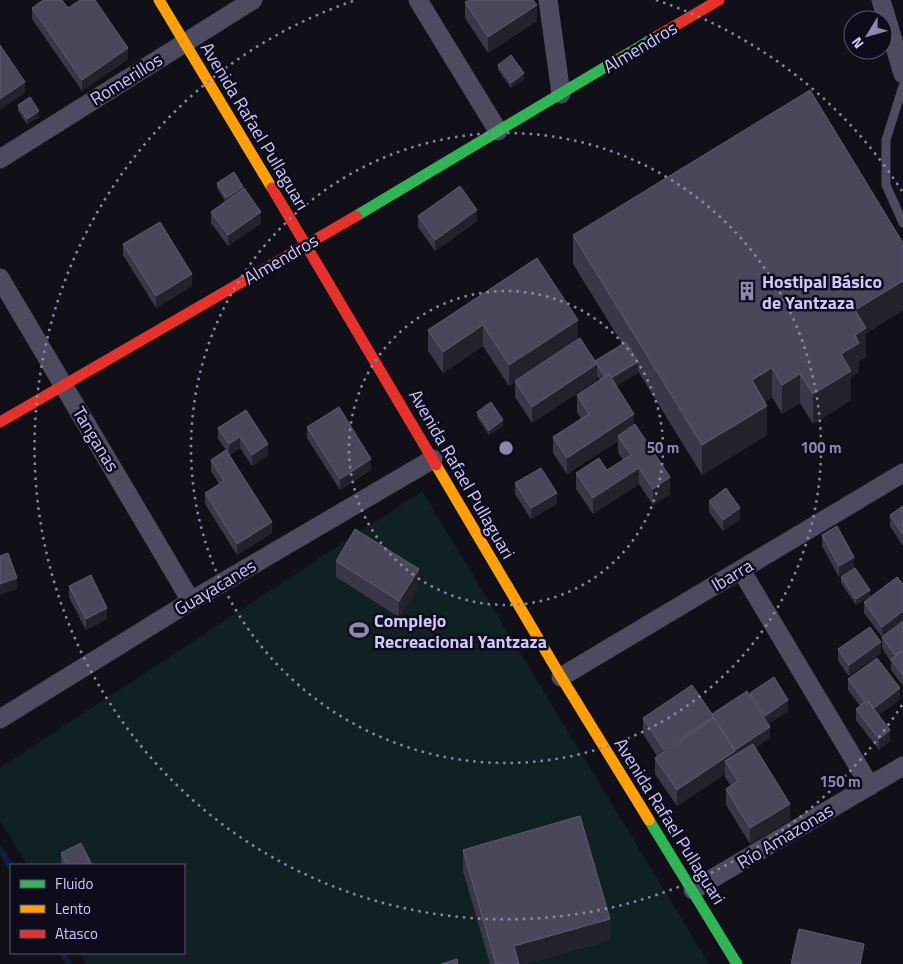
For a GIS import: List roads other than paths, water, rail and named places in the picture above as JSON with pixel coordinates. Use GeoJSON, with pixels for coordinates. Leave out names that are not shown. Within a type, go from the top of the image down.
{"type":"FeatureCollection","features":[{"type":"Feature","properties":{"kind":"street","name":"Avenida Rafael Pullaguari"},"geometry":{"type":"LineString","coordinates":[[159,0],[561,677],[737,964]]}},
{"type":"Feature","properties":{"kind":"street","name":"Romerillos"},"geometry":{"type":"LineString","coordinates":[[0,159],[184,42],[254,0]]}},
{"type":"Feature","properties":{"kind":"street"},"geometry":{"type":"LineString","coordinates":[[418,0],[498,131]]}},
{"type":"Feature","properties":{"kind":"street"},"geometry":{"type":"LineString","coordinates":[[548,0],[561,94]]}},
{"type":"Feature","properties":{"kind":"street","name":"Almendros"},"geometry":{"type":"LineString","coordinates":[[0,422],[306,245],[719,0]]}},
{"type":"Feature","properties":{"kind":"street"},"geometry":{"type":"LineString","coordinates":[[881,0],[903,74]]}},
{"type":"Feature","properties":{"kind":"street","name":"Tanganas"},"geometry":{"type":"LineString","coordinates":[[0,278],[191,600]]}},
{"type":"Feature","properties":{"kind":"street","name":"Guayacanes"},"geometry":{"type":"LineString","coordinates":[[0,719],[191,600],[433,459]]}},
{"type":"Feature","properties":{"kind":"street","name":"Ibarra"},"geometry":{"type":"LineString","coordinates":[[561,677],[903,473]]}},
{"type":"Feature","properties":{"kind":"street"},"geometry":{"type":"LineString","coordinates":[[741,570],[870,786]]}},
{"type":"Feature","properties":{"kind":"street","name":"Río Amazonas"},"geometry":{"type":"LineString","coordinates":[[693,890],[903,766]]}},
{"type":"Feature","properties":{"kind":"lane"},"geometry":{"type":"LineString","coordinates":[[903,86],[886,140],[886,185],[903,222]]}},
{"type":"Feature","properties":{"kind":"waterway"},"geometry":{"type":"LineString","coordinates":[[0,849],[10,865]]}},
{"type":"Feature","properties":{"kind":"waterway"},"geometry":{"type":"LineString","coordinates":[[64,954],[69,964]]}},
{"type":"Feature","properties":{"kind":"place","name":"Hostipal Básico de Yantzaza"},"geometry":{"type":"Point","coordinates":[747,291]}},
{"type":"Feature","properties":{"kind":"place","name":"Complejo Recreacional Yantzaza"},"geometry":{"type":"Point","coordinates":[359,630]}}]}
